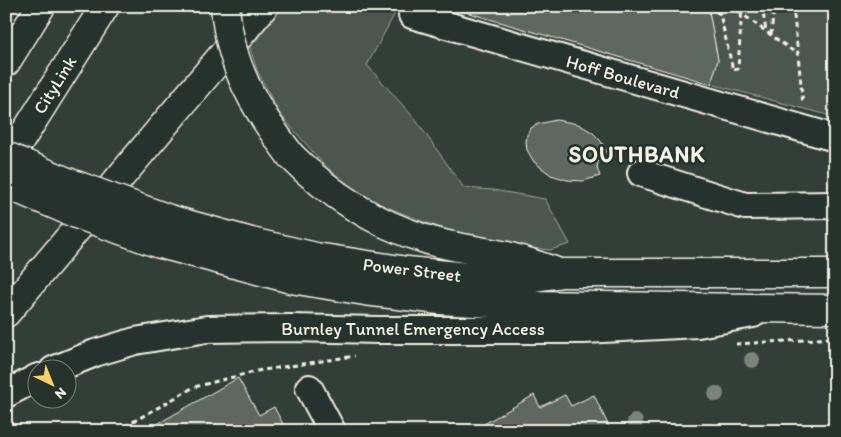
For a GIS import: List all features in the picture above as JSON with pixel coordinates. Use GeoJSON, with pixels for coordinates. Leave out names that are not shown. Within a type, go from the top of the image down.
{"type":"FeatureCollection","features":[{"type":"Feature","properties":{"kind":"highway"},"geometry":{"type":"LineString","coordinates":[[6,62],[41,6]]}},
{"type":"Feature","properties":{"kind":"highway","name":"CityLink"},"geometry":{"type":"LineString","coordinates":[[6,163],[105,6]]}},
{"type":"Feature","properties":{"kind":"highway"},"geometry":{"type":"LineString","coordinates":[[225,6],[231,47],[245,86],[266,122],[291,156],[310,175],[359,210],[393,228],[426,240],[508,257],[563,273]]}},
{"type":"Feature","properties":{"kind":"highway"},"geometry":{"type":"LineString","coordinates":[[6,313],[264,6]]}},
{"type":"Feature","properties":{"kind":"highway","name":"Power Street"},"geometry":{"type":"LineString","coordinates":[[6,156],[65,181],[169,219],[251,242],[316,257],[408,271],[514,280],[563,273],[835,273]]}},
{"type":"Feature","properties":{"kind":"highway","name":"Power Street"},"geometry":{"type":"LineString","coordinates":[[6,184],[79,215],[157,243],[291,279],[365,291],[440,300],[527,305],[776,310],[835,309]]}},
{"type":"Feature","properties":{"kind":"street","name":"Hoff Boulevard"},"geometry":{"type":"LineString","coordinates":[[412,15],[835,138]]}},
{"type":"Feature","properties":{"kind":"street"},"geometry":{"type":"LineString","coordinates":[[641,173],[745,206],[835,205]]}},
{"type":"Feature","properties":{"kind":"street","name":"Burnley Tunnel Emergency Access"},"geometry":{"type":"LineString","coordinates":[[78,360],[95,353],[135,342],[207,329],[584,330],[698,324],[776,310]]}},
{"type":"Feature","properties":{"kind":"street"},"geometry":{"type":"LineString","coordinates":[[6,394],[28,382]]}},
{"type":"Feature","properties":{"kind":"street"},"geometry":{"type":"LineString","coordinates":[[309,388],[332,431]]}},
{"type":"Feature","properties":{"kind":"path"},"geometry":{"type":"LineString","coordinates":[[710,6],[710,9],[720,14],[733,70],[738,70],[742,6]]}},
{"type":"Feature","properties":{"kind":"path"},"geometry":{"type":"LineString","coordinates":[[731,6],[798,55]]}},
{"type":"Feature","properties":{"kind":"path"},"geometry":{"type":"LineString","coordinates":[[762,6],[766,32]]}},
{"type":"Feature","properties":{"kind":"path"},"geometry":{"type":"LineString","coordinates":[[771,36],[774,6]]}},
{"type":"Feature","properties":{"kind":"path"},"geometry":{"type":"LineString","coordinates":[[793,6],[805,130]]}},
{"type":"Feature","properties":{"kind":"path"},"geometry":{"type":"LineString","coordinates":[[118,431],[194,387],[257,371]]}},
{"type":"Feature","properties":{"kind":"shaded area"},"geometry":{"type":"Polygon","coordinates":[[[283,6],[399,6],[367,65],[415,119],[464,188],[493,190],[545,199],[570,244],[550,250],[514,246],[466,236],[424,222],[367,199],[326,167],[279,113],[257,70],[250,48],[283,6]]]}},
{"type":"Feature","properties":{"kind":"shaded area"},"geometry":{"type":"Polygon","coordinates":[[[708,6],[835,6],[835,117],[711,84],[718,60],[708,6]]]}},
{"type":"Feature","properties":{"kind":"building"},"geometry":{"type":"Polygon","coordinates":[[[463,6],[708,6],[718,60],[711,84],[462,11],[463,6]]]}},
{"type":"Feature","properties":{"kind":"building"},"geometry":{"type":"Polygon","coordinates":[[[556,120],[578,124],[592,132],[600,140],[607,151],[599,158],[597,168],[600,176],[583,181],[567,180],[551,175],[534,162],[527,150],[527,135],[531,128],[538,124],[556,120]]]}},
{"type":"Feature","properties":{"kind":"building"},"geometry":{"type":"Polygon","coordinates":[[[238,378],[259,415],[274,407],[283,424],[270,431],[145,431],[238,378]]]}},
{"type":"Feature","properties":{"kind":"building"},"geometry":{"type":"Polygon","coordinates":[[[534,395],[540,407],[565,395],[571,406],[594,395],[611,431],[472,431],[534,395]]]}},
{"type":"Feature","properties":{"kind":"district","name":"SOUTHBANK"},"geometry":{"type":"Point","coordinates":[637,154]}}]}
